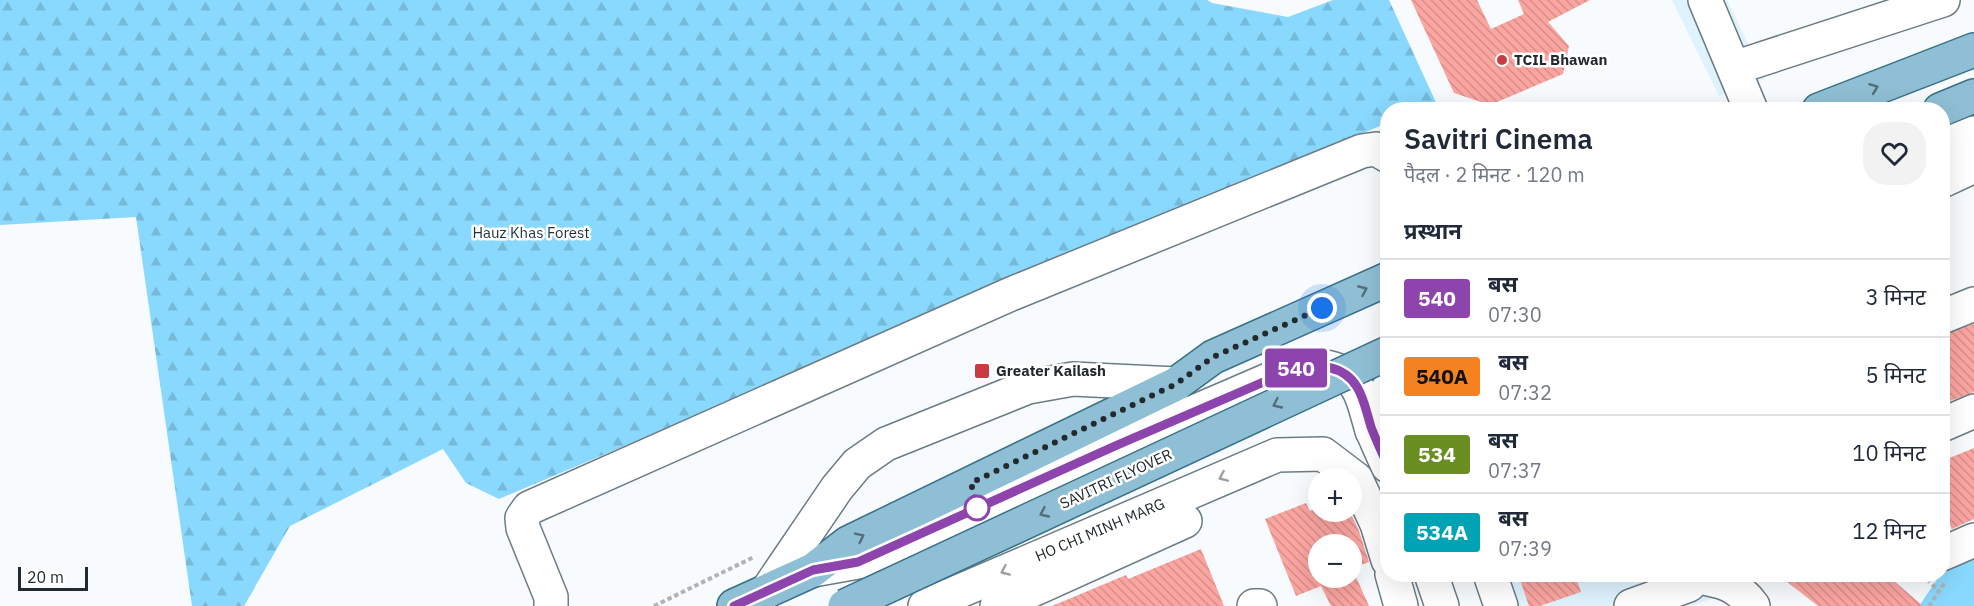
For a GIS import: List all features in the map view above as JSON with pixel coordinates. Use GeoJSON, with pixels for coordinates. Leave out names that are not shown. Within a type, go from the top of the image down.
{"type":"FeatureCollection","features":[{"type":"Feature","properties":{"kind":"main road"},"geometry":{"type":"LineString","coordinates":[[1840,102],[1974,50]]}},
{"type":"Feature","properties":{"kind":"main road"},"geometry":{"type":"LineString","coordinates":[[1950,106],[1974,96]]}},
{"type":"Feature","properties":{"kind":"main road"},"geometry":{"type":"LineString","coordinates":[[734,606],[813,570],[848,543],[1176,384],[1213,357],[1380,283]]}},
{"type":"Feature","properties":{"kind":"main road","name":"SAVITRI FLYOVER"},"geometry":{"type":"LineString","coordinates":[[844,606],[1380,357]]}},
{"type":"Feature","properties":{"kind":"street"},"geometry":{"type":"LineString","coordinates":[[1705,0],[1748,102]]}},
{"type":"Feature","properties":{"kind":"street"},"geometry":{"type":"LineString","coordinates":[[1734,68],[1943,0]]}},
{"type":"Feature","properties":{"kind":"street"},"geometry":{"type":"LineString","coordinates":[[1950,143],[1974,134]]}},
{"type":"Feature","properties":{"kind":"street"},"geometry":{"type":"LineString","coordinates":[[551,606],[551,597],[523,528],[522,518],[529,508],[1022,289],[1362,150],[1376,148],[1380,151]]}},
{"type":"Feature","properties":{"kind":"street"},"geometry":{"type":"LineString","coordinates":[[1950,177],[1974,166]]}},
{"type":"Feature","properties":{"kind":"street"},"geometry":{"type":"LineString","coordinates":[[1950,314],[1974,303]]}},
{"type":"Feature","properties":{"kind":"street"},"geometry":{"type":"LineString","coordinates":[[813,570],[858,562],[1115,446],[1307,365],[1321,365],[1335,369],[1347,376],[1357,387],[1380,448]]}},
{"type":"Feature","properties":{"kind":"street"},"geometry":{"type":"LineString","coordinates":[[766,591],[837,488],[857,464],[886,444],[1028,387],[1073,379],[1176,384]]}},
{"type":"Feature","properties":{"kind":"street"},"geometry":{"type":"LineString","coordinates":[[1372,431],[1380,406]]}},
{"type":"Feature","properties":{"kind":"street"},"geometry":{"type":"LineString","coordinates":[[1950,422],[1974,411]]}},
{"type":"Feature","properties":{"kind":"street"},"geometry":{"type":"LineString","coordinates":[[1115,446],[1131,445],[1145,450],[1156,461],[1159,468],[1160,491],[1152,504],[1139,512]]}},
{"type":"Feature","properties":{"kind":"street","name":"HO CHI MINH MARG"},"geometry":{"type":"LineString","coordinates":[[925,606],[1276,455],[1323,454],[1356,479],[1380,534]]}},
{"type":"Feature","properties":{"kind":"street"},"geometry":{"type":"LineString","coordinates":[[997,606],[1185,521]]}},
{"type":"Feature","properties":{"kind":"street"},"geometry":{"type":"LineString","coordinates":[[1950,550],[1974,540]]}},
{"type":"Feature","properties":{"kind":"street"},"geometry":{"type":"LineString","coordinates":[[1394,582],[1401,606]]}},
{"type":"Feature","properties":{"kind":"street"},"geometry":{"type":"LineString","coordinates":[[1434,582],[1442,606]]}},
{"type":"Feature","properties":{"kind":"street"},"geometry":{"type":"LineString","coordinates":[[1493,582],[1501,606]]}},
{"type":"Feature","properties":{"kind":"street"},"geometry":{"type":"LineString","coordinates":[[1630,606],[1689,585],[1692,582]]}},
{"type":"Feature","properties":{"kind":"street"},"geometry":{"type":"LineString","coordinates":[[1723,582],[1740,590],[1752,605]]}},
{"type":"Feature","properties":{"kind":"street"},"geometry":{"type":"LineString","coordinates":[[1254,606],[1260,606]]}},
{"type":"Feature","properties":{"kind":"path"},"geometry":{"type":"LineString","coordinates":[[1931,582],[1939,591]]}},
{"type":"Feature","properties":{"kind":"shaded area"},"geometry":{"type":"Polygon","coordinates":[[[1672,0],[1727,0],[1765,79],[1719,96],[1672,0]]]}},
{"type":"Feature","properties":{"kind":"shaded area"},"geometry":{"type":"Polygon","coordinates":[[[1480,582],[1748,582],[1752,586],[1689,606],[1490,606],[1480,582]]]}},
{"type":"Feature","properties":{"kind":"green space","name":"Hauz Khas Forest"},"geometry":{"type":"Polygon","coordinates":[[[0,0],[1207,0],[1212,3],[1288,17],[1333,0],[1389,0],[1436,102],[1380,102],[1380,126],[499,499],[466,483],[443,449],[290,526],[244,606],[192,606],[136,217],[0,225],[0,0]]]}},
{"type":"Feature","properties":{"kind":"green space"},"geometry":{"type":"Polygon","coordinates":[[[1974,546],[1974,606],[1919,606],[1935,582],[1950,582],[1950,561],[1954,555],[1974,546]]]}},
{"type":"Feature","properties":{"kind":"building","name":"TCIL Bhawan"},"geometry":{"type":"Polygon","coordinates":[[[1411,0],[1477,0],[1491,29],[1524,14],[1518,0],[1590,0],[1548,22],[1569,46],[1563,74],[1497,102],[1481,102],[1454,93],[1411,0]]]}},
{"type":"Feature","properties":{"kind":"building"},"geometry":{"type":"Polygon","coordinates":[[[1974,324],[1974,392],[1950,401],[1950,332],[1974,324]]]}},
{"type":"Feature","properties":{"kind":"building"},"geometry":{"type":"Polygon","coordinates":[[[1974,448],[1974,519],[1952,529],[1950,525],[1950,458],[1974,448]]]}},
{"type":"Feature","properties":{"kind":"building"},"geometry":{"type":"Polygon","coordinates":[[[1306,503],[1308,522],[1355,522],[1360,534],[1308,534],[1308,588],[1316,588],[1296,596],[1265,519],[1306,503]]]}},
{"type":"Feature","properties":{"kind":"building"},"geometry":{"type":"Polygon","coordinates":[[[1362,540],[1369,562],[1362,564],[1362,540]]]}},
{"type":"Feature","properties":{"kind":"building"},"geometry":{"type":"Polygon","coordinates":[[[1201,549],[1224,606],[1052,606],[1126,575],[1128,579],[1201,549]]]}},
{"type":"Feature","properties":{"kind":"building"},"geometry":{"type":"Polygon","coordinates":[[[1521,582],[1578,582],[1581,592],[1540,606],[1529,606],[1521,582]]]}},
{"type":"Feature","properties":{"kind":"building"},"geometry":{"type":"Polygon","coordinates":[[[1787,582],[1895,582],[1923,606],[1818,606],[1787,582]]]}},
{"type":"Feature","properties":{"kind":"building"},"geometry":{"type":"Polygon","coordinates":[[[1322,588],[1361,588],[1369,606],[1331,606],[1322,588]]]}},
{"type":"Feature","properties":{"kind":"bus line","name":"540"},"geometry":{"type":"LineString","coordinates":[[734,606],[813,570],[858,562],[1115,446],[1307,365],[1321,365],[1335,369],[1347,376],[1357,387],[1380,448]]}},
{"type":"Feature","properties":{"kind":"place","name":"TCIL Bhawan"},"geometry":{"type":"Point","coordinates":[1502,60]}},
{"type":"Feature","properties":{"kind":"place","name":"Greater Kailash"},"geometry":{"type":"Point","coordinates":[982,371]}},
{"type":"Feature","properties":{"kind":"route"},"geometry":{"type":"LineString","coordinates":[[977,508],[971,483],[1176,384],[1213,357],[1322,308]]}}]}
